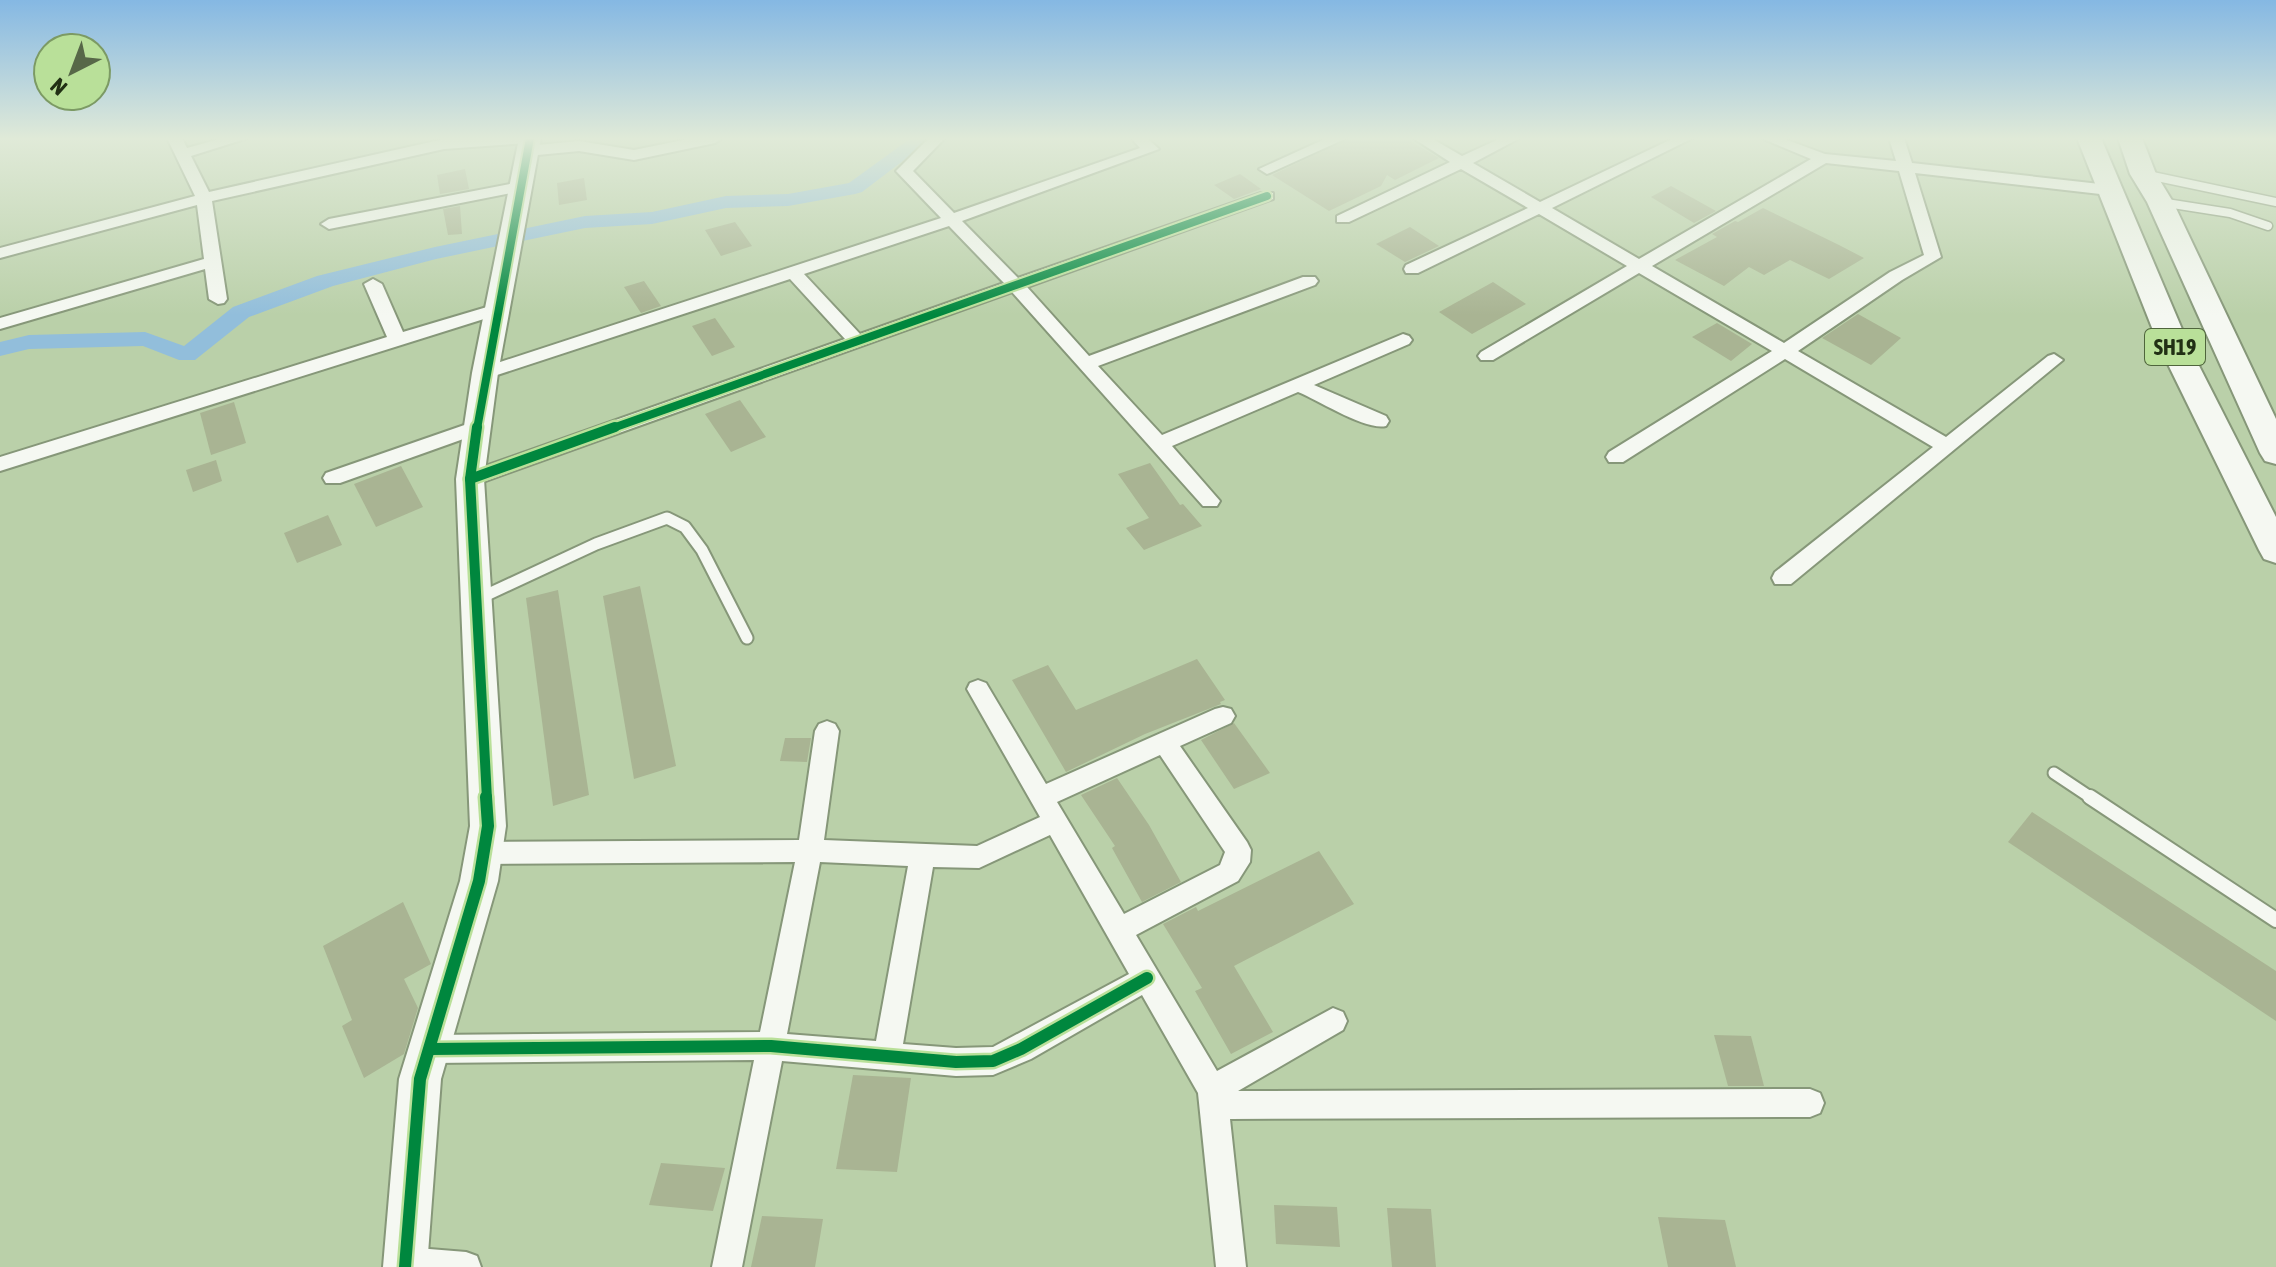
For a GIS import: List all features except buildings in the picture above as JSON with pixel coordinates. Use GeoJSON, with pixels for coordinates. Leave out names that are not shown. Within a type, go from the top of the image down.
{"type":"FeatureCollection","features":[{"type":"Feature","properties":{"kind":"main road","name":"SH19"},"geometry":{"type":"LineString","coordinates":[[2112,197],[2175,348],[2276,550]]}},
{"type":"Feature","properties":{"kind":"main road","name":"SH19"},"geometry":{"type":"LineString","coordinates":[[2157,197],[2276,453]]}},
{"type":"Feature","properties":{"kind":"street"},"geometry":{"type":"LineString","coordinates":[[0,253],[208,197]]}},
{"type":"Feature","properties":{"kind":"street"},"geometry":{"type":"LineString","coordinates":[[329,224],[468,197]]}},
{"type":"Feature","properties":{"kind":"street"},"geometry":{"type":"LineString","coordinates":[[466,1267],[405,1264],[415,1106],[485,853],[488,826],[470,479],[485,373],[518,197]]}},
{"type":"Feature","properties":{"kind":"street"},"geometry":{"type":"LineString","coordinates":[[932,197],[1210,501]]}},
{"type":"Feature","properties":{"kind":"street"},"geometry":{"type":"LineString","coordinates":[[485,373],[1015,197]]}},
{"type":"Feature","properties":{"kind":"street"},"geometry":{"type":"LineString","coordinates":[[470,479],[1264,197]]}},
{"type":"Feature","properties":{"kind":"street"},"geometry":{"type":"LineString","coordinates":[[1343,219],[1389,197]]}},
{"type":"Feature","properties":{"kind":"street"},"geometry":{"type":"LineString","coordinates":[[1522,197],[1947,446]]}},
{"type":"Feature","properties":{"kind":"street"},"geometry":{"type":"LineString","coordinates":[[1412,269],[1563,197]]}},
{"type":"Feature","properties":{"kind":"street"},"geometry":{"type":"LineString","coordinates":[[1487,356],[1757,197]]}},
{"type":"Feature","properties":{"kind":"street"},"geometry":{"type":"LineString","coordinates":[[1616,457],[1785,351],[1896,276],[1933,257],[1914,197]]}},
{"type":"Feature","properties":{"kind":"street"},"geometry":{"type":"LineString","coordinates":[[204,198],[218,299]]}},
{"type":"Feature","properties":{"kind":"street"},"geometry":{"type":"LineString","coordinates":[[0,324],[212,262]]}},
{"type":"Feature","properties":{"kind":"street"},"geometry":{"type":"LineString","coordinates":[[793,272],[857,341]]}},
{"type":"Feature","properties":{"kind":"street"},"geometry":{"type":"LineString","coordinates":[[1086,364],[1309,281]]}},
{"type":"Feature","properties":{"kind":"street"},"geometry":{"type":"LineString","coordinates":[[373,284],[397,340]]}},
{"type":"Feature","properties":{"kind":"street"},"geometry":{"type":"LineString","coordinates":[[0,464],[497,309]]}},
{"type":"Feature","properties":{"kind":"street"},"geometry":{"type":"LineString","coordinates":[[1159,444],[1403,340]]}},
{"type":"Feature","properties":{"kind":"street"},"geometry":{"type":"LineString","coordinates":[[1783,578],[2054,360]]}},
{"type":"Feature","properties":{"kind":"street"},"geometry":{"type":"LineString","coordinates":[[1297,385],[1318,392],[1351,412],[1379,421]]}},
{"type":"Feature","properties":{"kind":"street"},"geometry":{"type":"LineString","coordinates":[[333,478],[476,427]]}},
{"type":"Feature","properties":{"kind":"street"},"geometry":{"type":"LineString","coordinates":[[978,689],[1214,1098],[1231,1267]]}},
{"type":"Feature","properties":{"kind":"street"},"geometry":{"type":"LineString","coordinates":[[1042,797],[1223,716]]}},
{"type":"Feature","properties":{"kind":"street"},"geometry":{"type":"LineString","coordinates":[[727,1267],[810,851],[827,731]]}},
{"type":"Feature","properties":{"kind":"street"},"geometry":{"type":"LineString","coordinates":[[1119,930],[1229,873],[1237,862],[1238,850],[1164,742]]}},
{"type":"Feature","properties":{"kind":"street"},"geometry":{"type":"LineString","coordinates":[[485,853],[810,851],[979,857],[1056,821]]}},
{"type":"Feature","properties":{"kind":"street"},"geometry":{"type":"LineString","coordinates":[[887,1056],[922,855]]}},
{"type":"Feature","properties":{"kind":"street"},"geometry":{"type":"LineString","coordinates":[[430,1049],[771,1046],[956,1062],[993,1061],[1021,1049],[1147,978]]}},
{"type":"Feature","properties":{"kind":"street"},"geometry":{"type":"LineString","coordinates":[[1214,1098],[1333,1021]]}},
{"type":"Feature","properties":{"kind":"street"},"geometry":{"type":"LineString","coordinates":[[1214,1098],[1810,1103]]}},
{"type":"Feature","properties":{"kind":"lane"},"geometry":{"type":"LineString","coordinates":[[2253,197],[2276,202]]}},
{"type":"Feature","properties":{"kind":"lane"},"geometry":{"type":"LineString","coordinates":[[2160,202],[2230,213],[2268,226]]}},
{"type":"Feature","properties":{"kind":"lane"},"geometry":{"type":"LineString","coordinates":[[476,600],[596,544],[667,518],[685,527],[702,550],[747,638]]}},
{"type":"Feature","properties":{"kind":"lane"},"geometry":{"type":"LineString","coordinates":[[2054,773],[2276,920]]}},
{"type":"Feature","properties":{"kind":"waterway"},"geometry":{"type":"LineString","coordinates":[[0,349],[29,342],[145,339],[187,355],[241,312],[325,281],[435,253],[585,222],[652,218],[726,202],[804,197]]}},
{"type":"Feature","properties":{"kind":"cycle path"},"geometry":{"type":"LineString","coordinates":[[405,1267],[420,1079],[479,881],[488,826],[470,479],[485,373],[519,197]]}},
{"type":"Feature","properties":{"kind":"cycle path"},"geometry":{"type":"LineString","coordinates":[[470,479],[1264,197]]}},
{"type":"Feature","properties":{"kind":"cycle path"},"geometry":{"type":"LineString","coordinates":[[430,1049],[771,1046],[956,1062],[993,1061],[1021,1049],[1147,978]]}}]}
